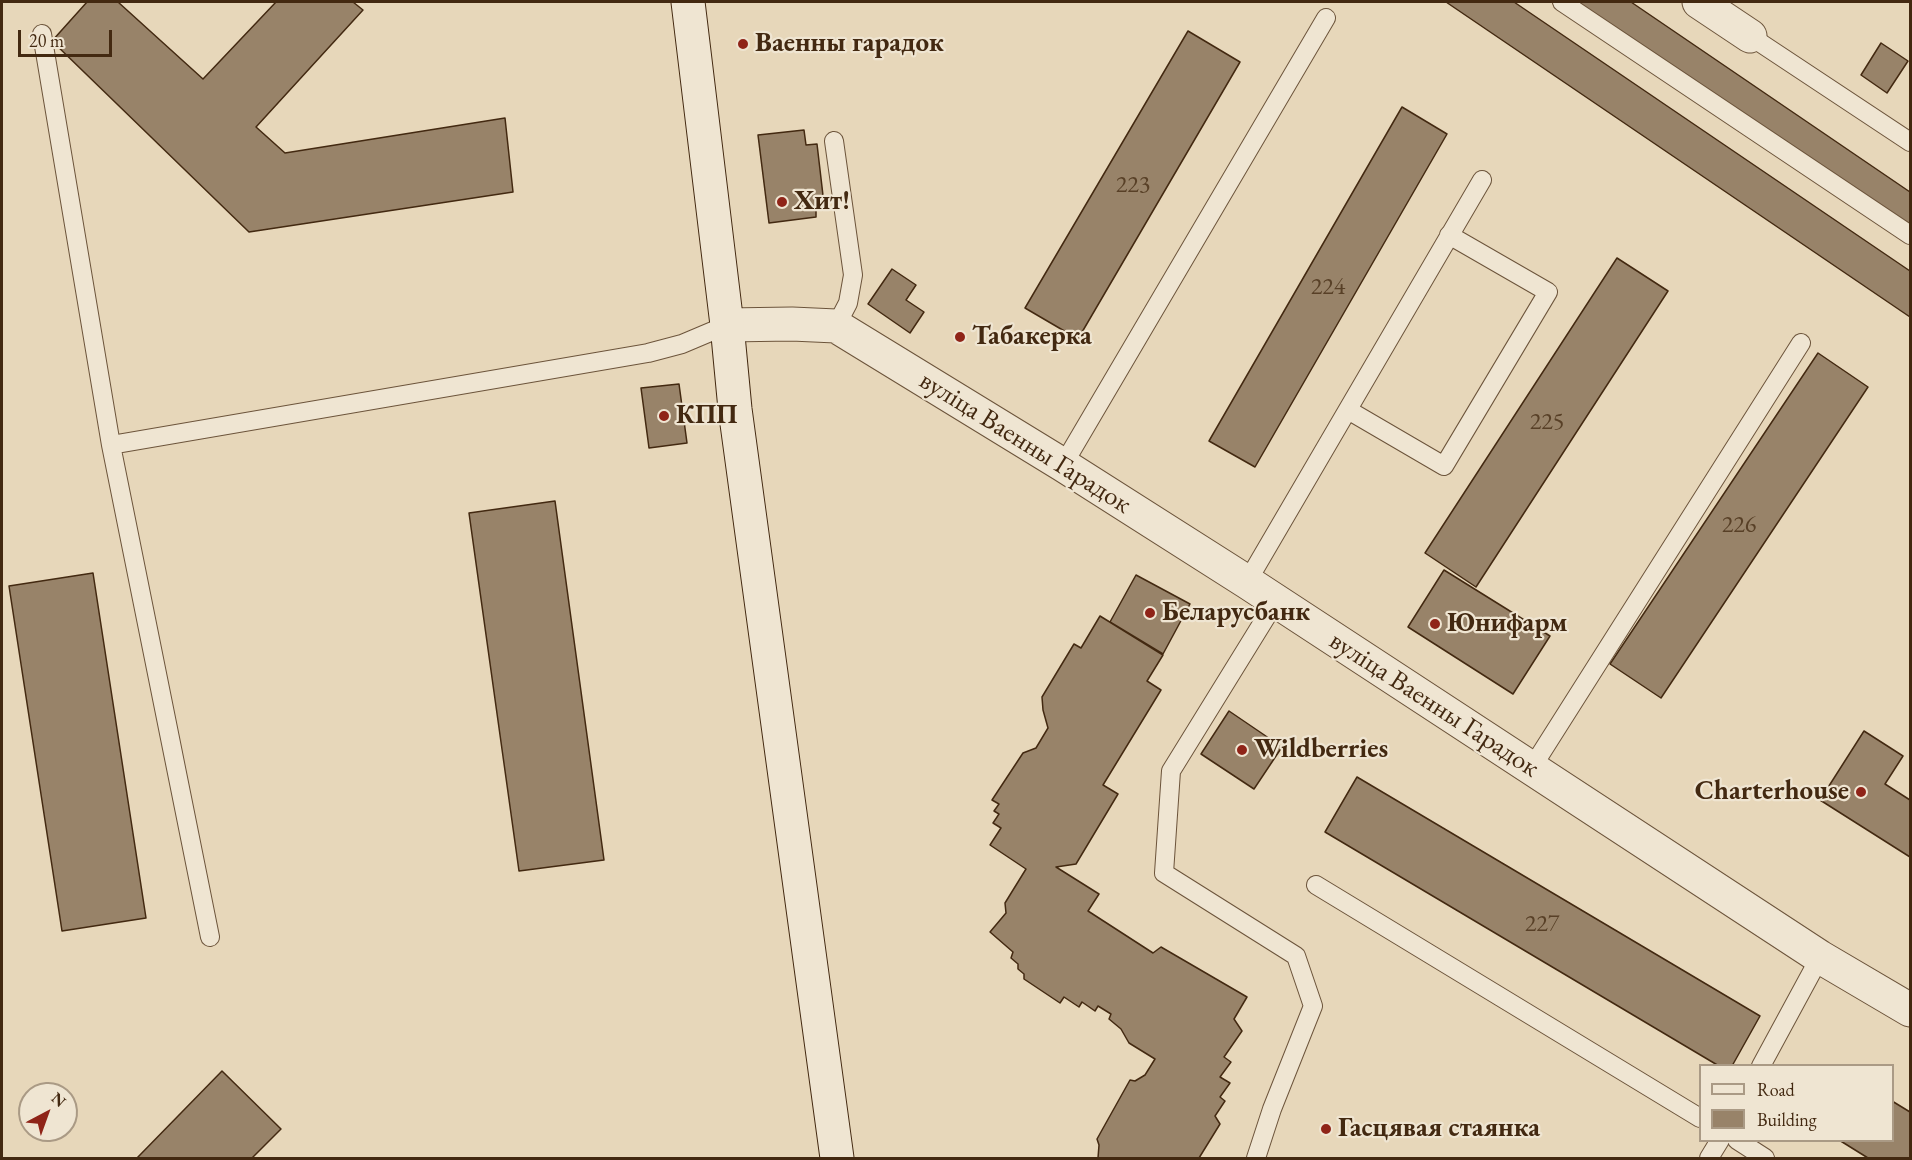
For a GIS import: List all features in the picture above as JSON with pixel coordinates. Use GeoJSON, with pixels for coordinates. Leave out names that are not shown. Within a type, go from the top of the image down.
{"type":"FeatureCollection","features":[{"type":"Feature","properties":{"kind":"street"},"geometry":{"type":"LineString","coordinates":[[688,2],[735,408],[837,1158]]}},
{"type":"Feature","properties":{"kind":"street"},"geometry":{"type":"LineString","coordinates":[[1699,2],[1750,36]]}},
{"type":"Feature","properties":{"kind":"street","name":"вуліца Ваенны Гарадок"},"geometry":{"type":"LineString","coordinates":[[727,325],[836,326],[1063,465],[1247,582],[1820,957],[1911,1010]]}},
{"type":"Feature","properties":{"kind":"lane"},"geometry":{"type":"LineString","coordinates":[[1562,2],[1911,235]]}},
{"type":"Feature","properties":{"kind":"lane"},"geometry":{"type":"LineString","coordinates":[[1063,465],[1326,18]]}},
{"type":"Feature","properties":{"kind":"lane"},"geometry":{"type":"LineString","coordinates":[[42,34],[111,445],[210,937]]}},
{"type":"Feature","properties":{"kind":"lane"},"geometry":{"type":"LineString","coordinates":[[1750,36],[1911,142]]}},
{"type":"Feature","properties":{"kind":"lane"},"geometry":{"type":"LineString","coordinates":[[834,141],[853,275],[848,303],[836,326]]}},
{"type":"Feature","properties":{"kind":"lane"},"geometry":{"type":"LineString","coordinates":[[1247,582],[1482,180]]}},
{"type":"Feature","properties":{"kind":"lane"},"geometry":{"type":"LineString","coordinates":[[1348,410],[1444,466],[1548,292],[1449,235]]}},
{"type":"Feature","properties":{"kind":"lane"},"geometry":{"type":"LineString","coordinates":[[111,445],[648,352],[682,344],[727,325]]}},
{"type":"Feature","properties":{"kind":"lane"},"geometry":{"type":"LineString","coordinates":[[1532,769],[1801,343]]}},
{"type":"Feature","properties":{"kind":"lane"},"geometry":{"type":"LineString","coordinates":[[1256,1158],[1272,1109],[1313,1006],[1296,956],[1164,873],[1171,771],[1276,602]]}},
{"type":"Feature","properties":{"kind":"lane"},"geometry":{"type":"LineString","coordinates":[[1316,885],[1699,1117]]}},
{"type":"Feature","properties":{"kind":"lane"},"geometry":{"type":"LineString","coordinates":[[1762,1064],[1820,957]]}},
{"type":"Feature","properties":{"kind":"lane"},"geometry":{"type":"LineString","coordinates":[[1709,1158],[1719,1142]]}},
{"type":"Feature","properties":{"kind":"lane"},"geometry":{"type":"LineString","coordinates":[[1740,1142],[1765,1158]]}},
{"type":"Feature","properties":{"kind":"building"},"geometry":{"type":"Polygon","coordinates":[[[87,2],[118,2],[203,79],[276,2],[353,2],[363,10],[256,127],[285,153],[505,118],[513,192],[249,232],[52,41],[87,2]]]}},
{"type":"Feature","properties":{"kind":"building"},"geometry":{"type":"Polygon","coordinates":[[[1446,2],[1514,2],[1910,271],[1910,317],[1446,2]]]}},
{"type":"Feature","properties":{"kind":"building"},"geometry":{"type":"Polygon","coordinates":[[[1577,2],[1631,2],[1910,192],[1910,230],[1577,2]]]}},
{"type":"Feature","properties":{"kind":"building"},"geometry":{"type":"Polygon","coordinates":[[[1188,31],[1240,62],[1078,339],[1025,308],[1188,31]]]}},
{"type":"Feature","properties":{"kind":"building"},"geometry":{"type":"Polygon","coordinates":[[[1881,43],[1908,61],[1887,93],[1861,75],[1881,43]]]}},
{"type":"Feature","properties":{"kind":"building"},"geometry":{"type":"Polygon","coordinates":[[[1402,107],[1447,134],[1255,467],[1209,441],[1402,107]]]}},
{"type":"Feature","properties":{"kind":"building"},"geometry":{"type":"Polygon","coordinates":[[[804,130],[806,145],[817,144],[824,204],[816,205],[816,217],[769,223],[758,135],[804,130]]]}},
{"type":"Feature","properties":{"kind":"building"},"geometry":{"type":"Polygon","coordinates":[[[1617,258],[1668,291],[1476,587],[1425,553],[1617,258]]]}},
{"type":"Feature","properties":{"kind":"building"},"geometry":{"type":"Polygon","coordinates":[[[892,269],[916,285],[906,300],[924,312],[910,333],[868,304],[892,269]]]}},
{"type":"Feature","properties":{"kind":"building"},"geometry":{"type":"Polygon","coordinates":[[[1818,353],[1868,387],[1661,698],[1610,664],[1818,353]]]}},
{"type":"Feature","properties":{"kind":"building","name":"КПП"},"geometry":{"type":"Polygon","coordinates":[[[679,384],[687,443],[649,448],[641,388],[679,384]]]}},
{"type":"Feature","properties":{"kind":"building"},"geometry":{"type":"Polygon","coordinates":[[[555,501],[604,860],[519,871],[469,513],[555,501]]]}},
{"type":"Feature","properties":{"kind":"building"},"geometry":{"type":"Polygon","coordinates":[[[1444,570],[1550,636],[1513,694],[1408,627],[1444,570]]]}},
{"type":"Feature","properties":{"kind":"building"},"geometry":{"type":"Polygon","coordinates":[[[93,573],[146,918],[62,931],[9,586],[93,573]]]}},
{"type":"Feature","properties":{"kind":"building","name":"Беларусбанк"},"geometry":{"type":"Polygon","coordinates":[[[1136,575],[1190,604],[1163,654],[1110,622],[1136,575]]]}},
{"type":"Feature","properties":{"kind":"building"},"geometry":{"type":"Polygon","coordinates":[[[1100,616],[1163,655],[1147,681],[1161,690],[1103,785],[1118,794],[1076,864],[1056,867],[1099,894],[1088,911],[1153,953],[1161,947],[1247,997],[1234,1019],[1242,1031],[1224,1057],[1231,1062],[1220,1077],[1230,1083],[1220,1097],[1225,1101],[1215,1116],[1220,1124],[1199,1158],[1098,1158],[1097,1139],[1130,1080],[1135,1081],[1145,1075],[1155,1059],[1129,1043],[1121,1029],[1109,1019],[1111,1014],[1098,1006],[1095,1011],[1082,1002],[1079,1007],[1064,997],[1060,1003],[1024,979],[1024,974],[1018,969],[1018,964],[1011,958],[1013,952],[990,932],[1006,913],[1005,903],[1026,869],[990,845],[1001,828],[993,823],[999,814],[994,811],[999,804],[992,800],[1023,753],[1036,748],[1048,728],[1042,697],[1074,644],[1081,648],[1100,616]]]}},
{"type":"Feature","properties":{"kind":"building","name":"Wildberries"},"geometry":{"type":"Polygon","coordinates":[[[1229,711],[1282,747],[1254,789],[1201,754],[1229,711]]]}},
{"type":"Feature","properties":{"kind":"building","name":"Charterhouse"},"geometry":{"type":"Polygon","coordinates":[[[1864,731],[1903,756],[1885,784],[1910,800],[1910,857],[1820,800],[1864,731]]]}},
{"type":"Feature","properties":{"kind":"building"},"geometry":{"type":"Polygon","coordinates":[[[1357,777],[1760,1016],[1733,1064],[1716,1064],[1325,832],[1357,777]]]}},
{"type":"Feature","properties":{"kind":"building"},"geometry":{"type":"Polygon","coordinates":[[[222,1071],[281,1129],[252,1158],[137,1158],[222,1071]]]}},
{"type":"Feature","properties":{"kind":"building"},"geometry":{"type":"Polygon","coordinates":[[[1894,1102],[1910,1112],[1910,1158],[1868,1158],[1842,1142],[1894,1142],[1894,1102]]]}},
{"type":"Feature","properties":{"kind":"place","name":"Ваенны гарадок"},"geometry":{"type":"Point","coordinates":[743,44]}},
{"type":"Feature","properties":{"kind":"place","name":"Хит!"},"geometry":{"type":"Point","coordinates":[782,202]}},
{"type":"Feature","properties":{"kind":"place","name":"Табакерка"},"geometry":{"type":"Point","coordinates":[960,337]}},
{"type":"Feature","properties":{"kind":"place","name":"КПП"},"geometry":{"type":"Point","coordinates":[664,416]}},
{"type":"Feature","properties":{"kind":"place","name":"Беларусбанк"},"geometry":{"type":"Point","coordinates":[1150,613]}},
{"type":"Feature","properties":{"kind":"place","name":"Юнифарм"},"geometry":{"type":"Point","coordinates":[1435,624]}},
{"type":"Feature","properties":{"kind":"place","name":"Wildberries"},"geometry":{"type":"Point","coordinates":[1242,750]}},
{"type":"Feature","properties":{"kind":"place","name":"Charterhouse"},"geometry":{"type":"Point","coordinates":[1861,792]}},
{"type":"Feature","properties":{"kind":"place","name":"Гасцявая стаянка"},"geometry":{"type":"Point","coordinates":[1326,1129]}}]}
